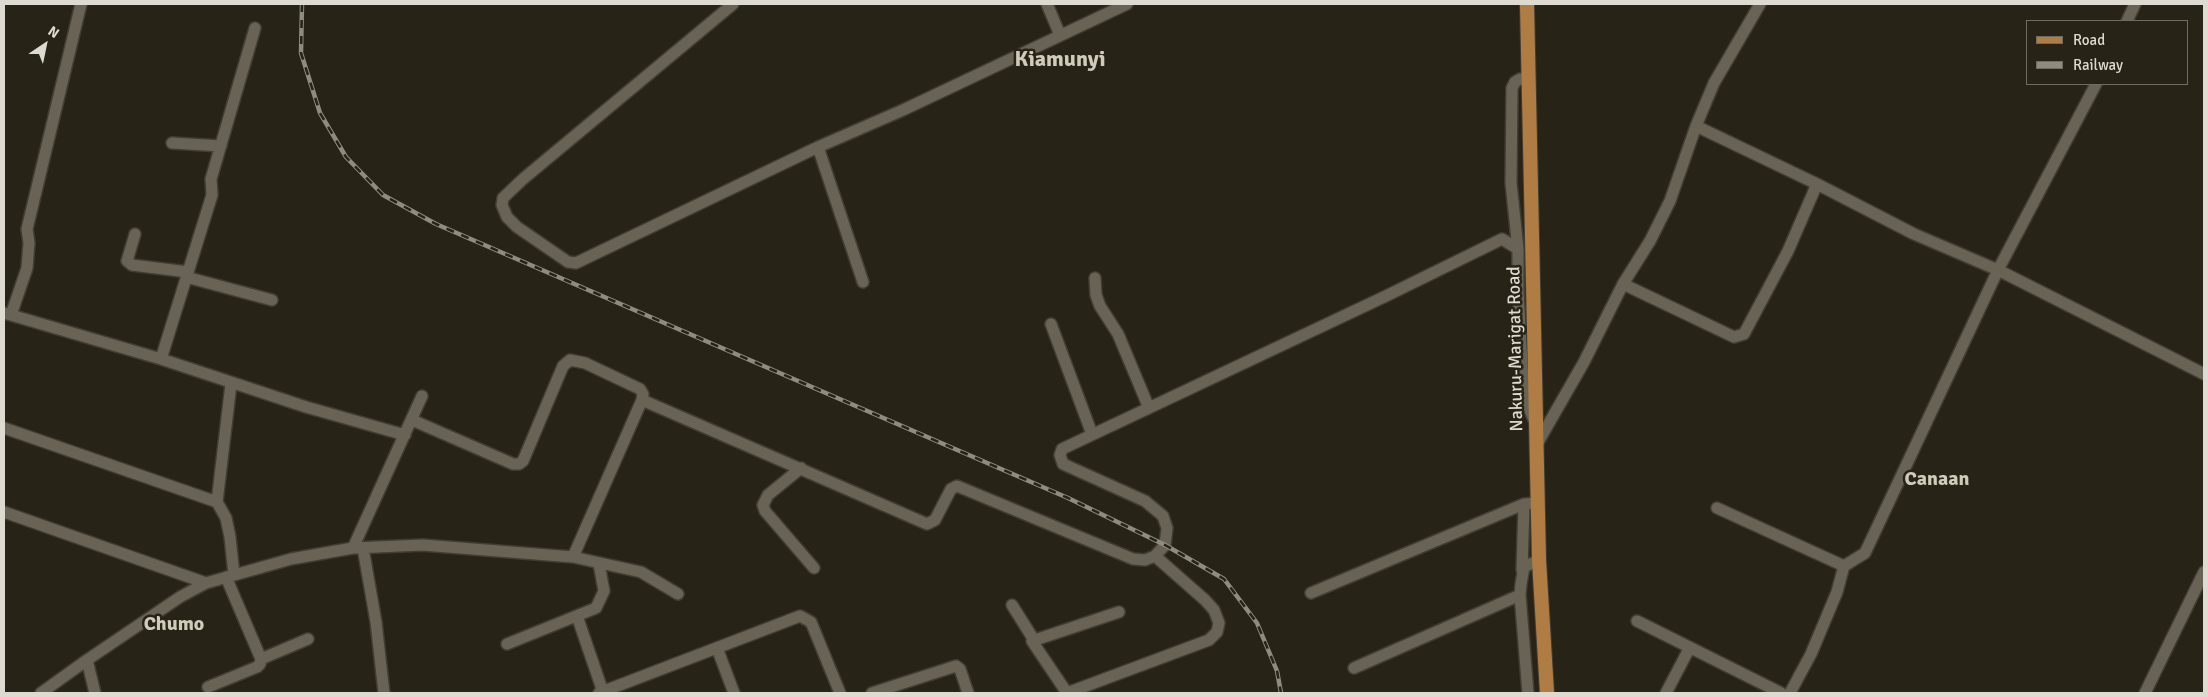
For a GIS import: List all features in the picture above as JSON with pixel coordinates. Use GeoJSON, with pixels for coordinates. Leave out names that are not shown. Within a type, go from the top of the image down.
{"type":"FeatureCollection","features":[{"type":"Feature","properties":{"kind":"main road","name":"Nakuru-Marigat Road"},"geometry":{"type":"LineString","coordinates":[[1527,4],[1537,428],[1531,504],[1539,560],[1547,693]]}},
{"type":"Feature","properties":{"kind":"street"},"geometry":{"type":"LineString","coordinates":[[81,4],[27,229],[29,243],[27,268],[8,314],[161,360],[231,384],[406,435]]}},
{"type":"Feature","properties":{"kind":"street"},"geometry":{"type":"LineString","coordinates":[[733,4],[523,179],[503,198],[502,205],[507,217],[517,227],[568,262],[576,263],[818,147],[903,110],[1127,4]]}},
{"type":"Feature","properties":{"kind":"street"},"geometry":{"type":"LineString","coordinates":[[1047,4],[1060,35]]}},
{"type":"Feature","properties":{"kind":"street"},"geometry":{"type":"LineString","coordinates":[[1537,444],[1584,362],[1623,284],[1650,241],[1670,201],[1696,126],[1714,83],[1760,4]]}},
{"type":"Feature","properties":{"kind":"street"},"geometry":{"type":"LineString","coordinates":[[2127,20],[2135,4]]}},
{"type":"Feature","properties":{"kind":"street"},"geometry":{"type":"LineString","coordinates":[[161,360],[212,195],[211,179],[255,28]]}},
{"type":"Feature","properties":{"kind":"street"},"geometry":{"type":"LineString","coordinates":[[1528,79],[1520,79],[1515,82],[1512,88],[1511,183],[1518,250],[1518,290],[1523,383],[1528,406],[1537,428]]}},
{"type":"Feature","properties":{"kind":"street"},"geometry":{"type":"LineString","coordinates":[[1790,693],[1811,654],[1837,592],[1844,566],[1865,552],[1998,270],[2095,85]]}},
{"type":"Feature","properties":{"kind":"street"},"geometry":{"type":"LineString","coordinates":[[1696,126],[1817,184],[1914,234],[1998,270],[2204,374]]}},
{"type":"Feature","properties":{"kind":"street"},"geometry":{"type":"LineString","coordinates":[[172,143],[221,146]]}},
{"type":"Feature","properties":{"kind":"street"},"geometry":{"type":"LineString","coordinates":[[818,147],[863,282]]}},
{"type":"Feature","properties":{"kind":"street"},"geometry":{"type":"LineString","coordinates":[[1623,284],[1734,337],[1744,334],[1788,251],[1817,184]]}},
{"type":"Feature","properties":{"kind":"street"},"geometry":{"type":"LineString","coordinates":[[642,400],[927,524],[935,520],[951,489],[957,486],[1133,559],[1145,560],[1155,556],[1165,545],[1167,528],[1163,516],[1145,501],[1063,464],[1060,455],[1062,449],[1515,232]]}},
{"type":"Feature","properties":{"kind":"street"},"geometry":{"type":"LineString","coordinates":[[135,234],[127,261],[132,265],[187,275],[272,300]]}},
{"type":"Feature","properties":{"kind":"street"},"geometry":{"type":"LineString","coordinates":[[1502,239],[1518,250]]}},
{"type":"Feature","properties":{"kind":"street"},"geometry":{"type":"LineString","coordinates":[[1095,278],[1096,295],[1100,306],[1118,334],[1149,408]]}},
{"type":"Feature","properties":{"kind":"street"},"geometry":{"type":"LineString","coordinates":[[1051,324],[1092,434]]}},
{"type":"Feature","properties":{"kind":"street"},"geometry":{"type":"LineString","coordinates":[[412,420],[513,464],[519,464],[523,461],[563,366],[570,360],[585,363],[640,389],[643,394],[642,400],[573,557]]}},
{"type":"Feature","properties":{"kind":"street"},"geometry":{"type":"LineString","coordinates":[[208,687],[257,668],[260,659],[230,576],[228,527],[226,518],[217,502],[231,384]]}},
{"type":"Feature","properties":{"kind":"street"},"geometry":{"type":"LineString","coordinates":[[384,693],[376,622],[358,548],[422,396]]}},
{"type":"Feature","properties":{"kind":"street"},"geometry":{"type":"LineString","coordinates":[[4,428],[217,502]]}},
{"type":"Feature","properties":{"kind":"street"},"geometry":{"type":"LineString","coordinates":[[801,468],[768,495],[763,505],[765,511],[814,568]]}},
{"type":"Feature","properties":{"kind":"street"},"geometry":{"type":"LineString","coordinates":[[1311,593],[1531,504],[1520,595],[1528,693]]}},
{"type":"Feature","properties":{"kind":"street"},"geometry":{"type":"LineString","coordinates":[[1717,508],[1844,566]]}},
{"type":"Feature","properties":{"kind":"street"},"geometry":{"type":"LineString","coordinates":[[4,512],[206,583]]}},
{"type":"Feature","properties":{"kind":"street"},"geometry":{"type":"LineString","coordinates":[[41,693],[180,598],[206,583],[291,559],[358,548],[423,545],[573,557],[641,572],[678,594]]}},
{"type":"Feature","properties":{"kind":"street"},"geometry":{"type":"LineString","coordinates":[[1012,605],[1034,640],[1032,644],[1067,693],[1209,640],[1218,632],[1219,623],[1214,610],[1155,556]]}},
{"type":"Feature","properties":{"kind":"street"},"geometry":{"type":"LineString","coordinates":[[1522,570],[1539,560]]}},
{"type":"Feature","properties":{"kind":"street"},"geometry":{"type":"LineString","coordinates":[[508,644],[596,608],[602,600],[604,591],[600,564]]}},
{"type":"Feature","properties":{"kind":"street"},"geometry":{"type":"LineString","coordinates":[[2145,693],[2204,572]]}},
{"type":"Feature","properties":{"kind":"street"},"geometry":{"type":"LineString","coordinates":[[1354,668],[1520,595]]}},
{"type":"Feature","properties":{"kind":"street"},"geometry":{"type":"LineString","coordinates":[[1034,640],[1119,612]]}},
{"type":"Feature","properties":{"kind":"street"},"geometry":{"type":"LineString","coordinates":[[577,616],[601,692],[800,616],[811,622],[840,693]]}},
{"type":"Feature","properties":{"kind":"street"},"geometry":{"type":"LineString","coordinates":[[1637,621],[1781,693]]}},
{"type":"Feature","properties":{"kind":"street"},"geometry":{"type":"LineString","coordinates":[[260,659],[308,639]]}},
{"type":"Feature","properties":{"kind":"street"},"geometry":{"type":"LineString","coordinates":[[717,648],[734,693]]}},
{"type":"Feature","properties":{"kind":"street"},"geometry":{"type":"LineString","coordinates":[[1666,693],[1689,648]]}},
{"type":"Feature","properties":{"kind":"street"},"geometry":{"type":"LineString","coordinates":[[87,660],[95,693]]}},
{"type":"Feature","properties":{"kind":"street"},"geometry":{"type":"LineString","coordinates":[[872,693],[956,666],[960,669],[968,693]]}},
{"type":"Feature","properties":{"kind":"railway"},"geometry":{"type":"LineString","coordinates":[[302,4],[301,53],[320,113],[346,157],[383,195],[436,224],[1068,498],[1165,545],[1224,579],[1257,623],[1277,671],[1281,693]]}},
{"type":"Feature","properties":{"kind":"district","name":"Kiamunyi"},"geometry":{"type":"Point","coordinates":[1060,60]}},
{"type":"Feature","properties":{"kind":"district","name":"Canaan"},"geometry":{"type":"Point","coordinates":[1937,480]}},
{"type":"Feature","properties":{"kind":"district","name":"Chumo"},"geometry":{"type":"Point","coordinates":[174,625]}}]}
